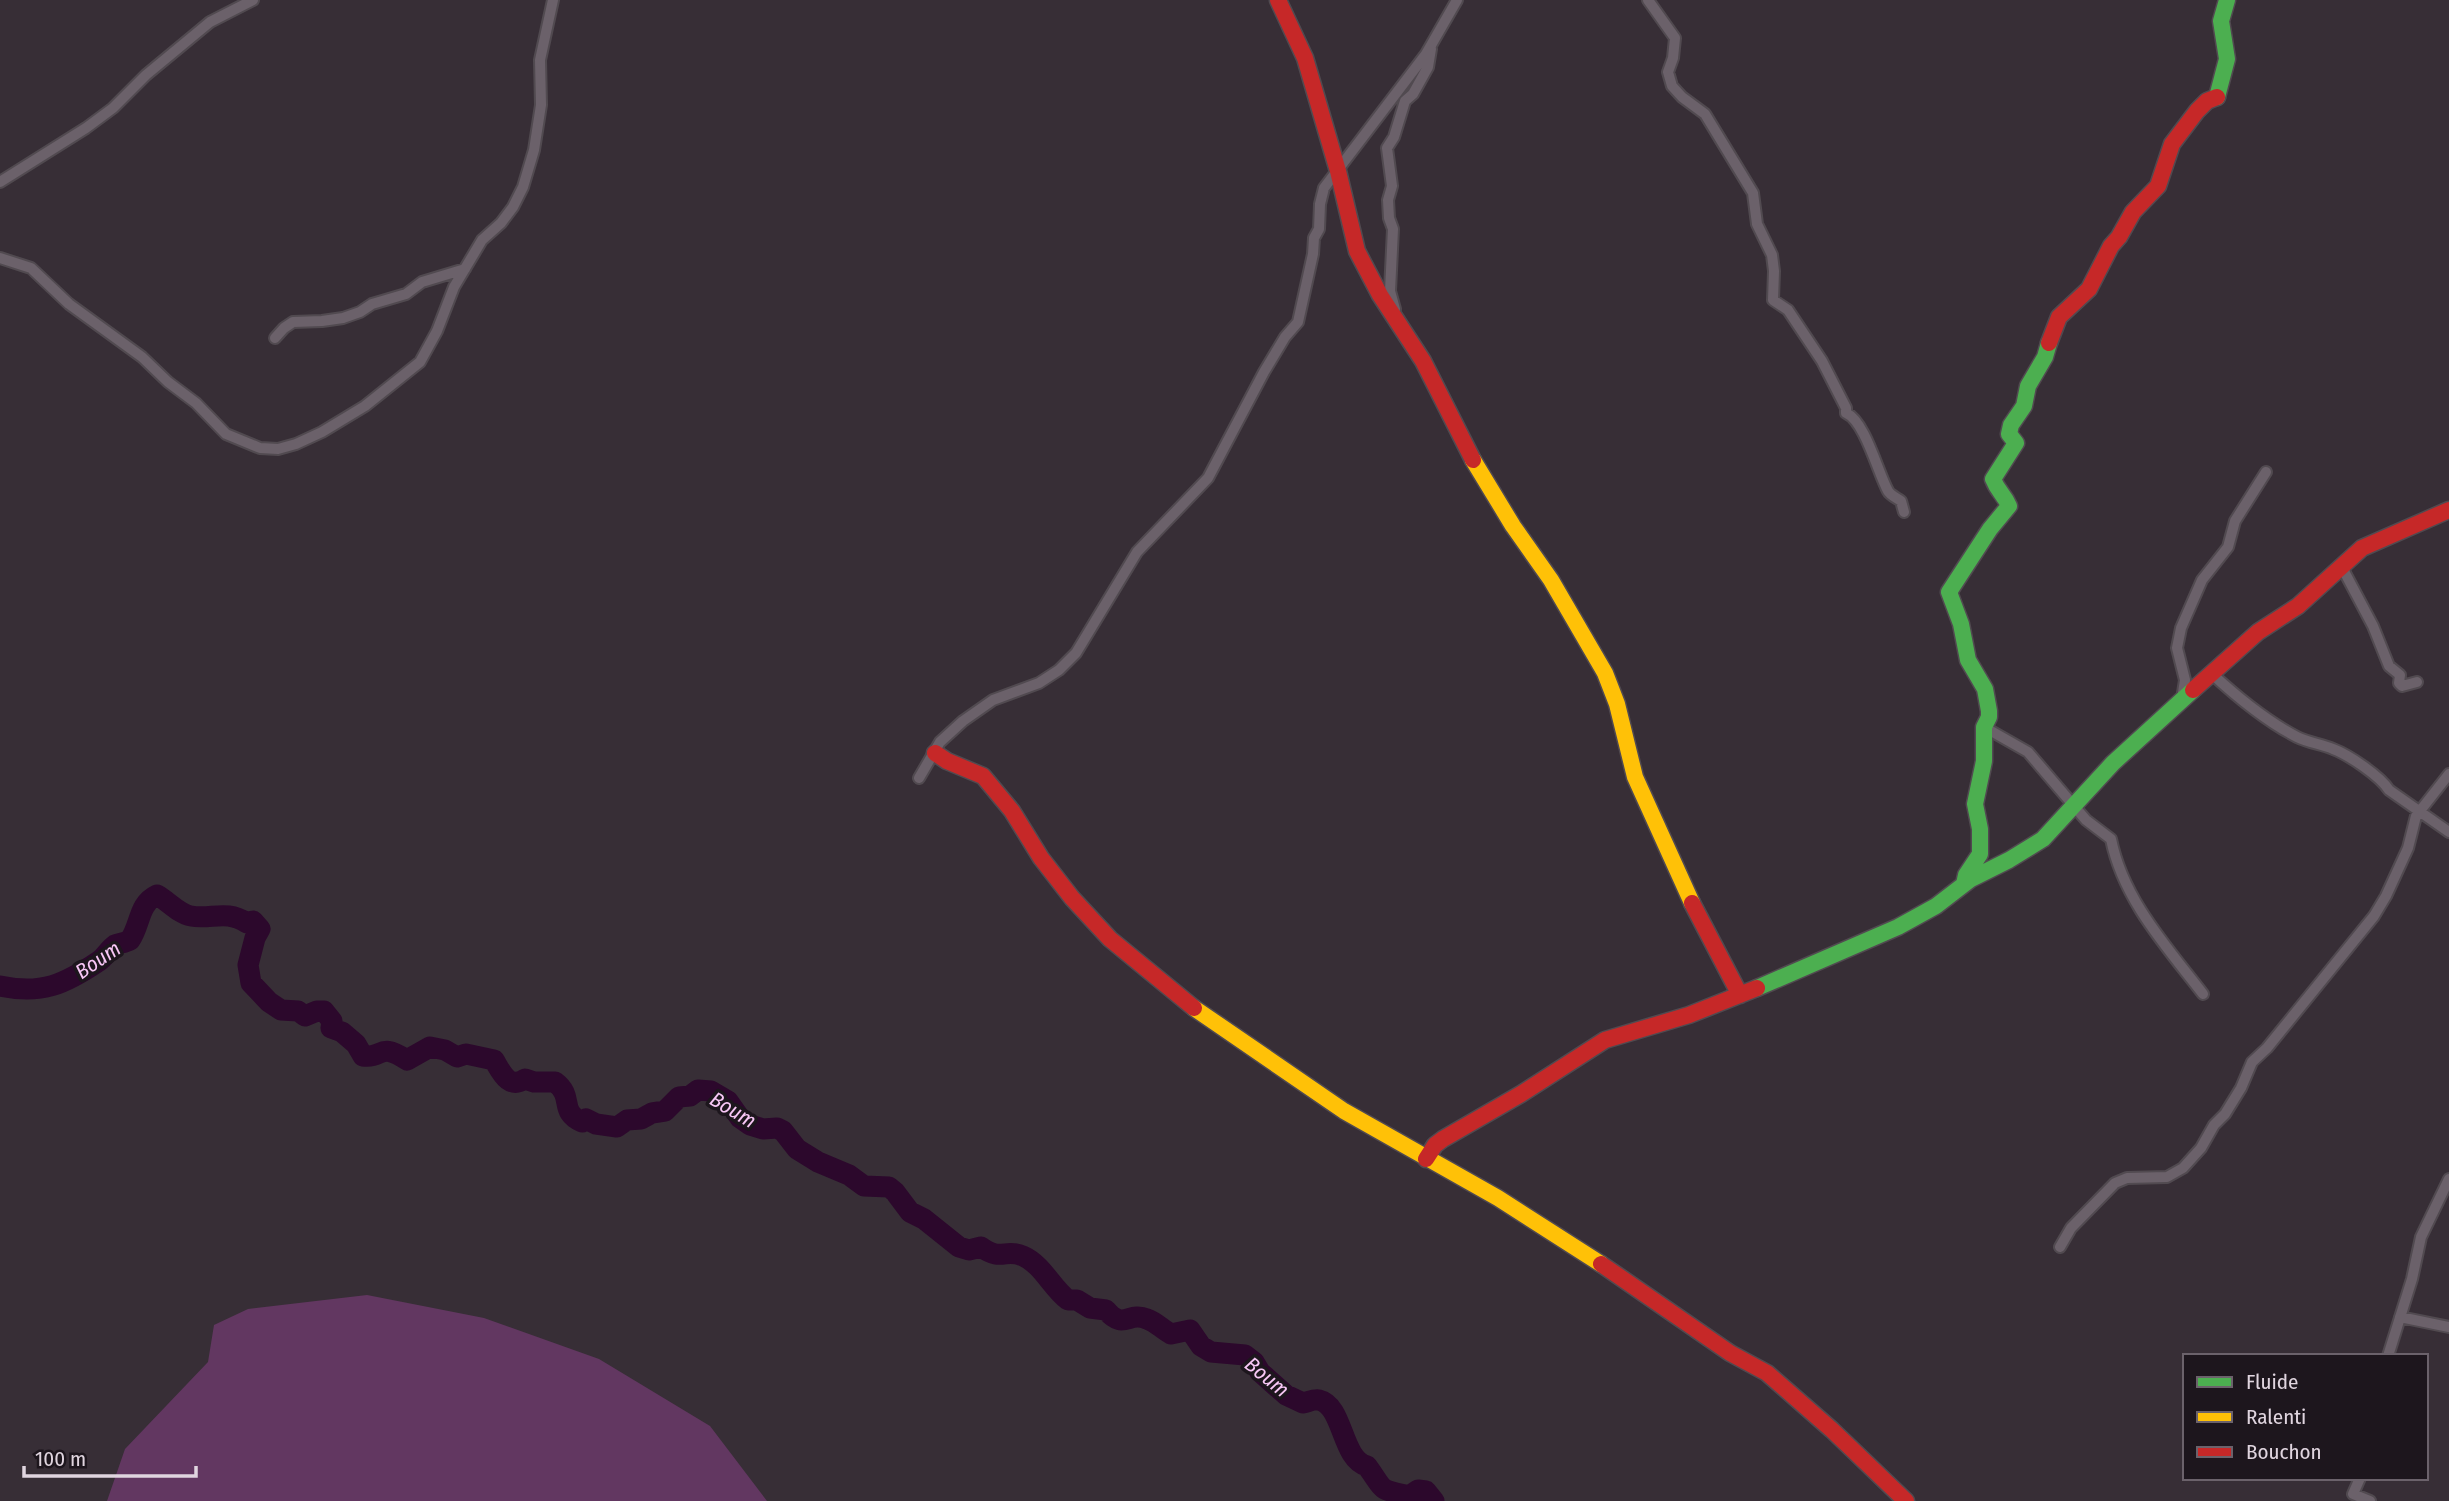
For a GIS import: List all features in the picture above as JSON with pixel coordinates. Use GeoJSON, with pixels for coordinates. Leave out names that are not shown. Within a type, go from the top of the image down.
{"type":"FeatureCollection","features":[{"type":"Feature","properties":{"kind":"street"},"geometry":{"type":"LineString","coordinates":[[0,182],[113,108],[146,75],[210,22],[253,0]]}},
{"type":"Feature","properties":{"kind":"street"},"geometry":{"type":"LineString","coordinates":[[0,258],[31,268],[69,304],[135,352],[196,403],[226,434],[260,449],[278,449],[322,432],[384,393],[420,362],[437,331],[454,287],[482,240],[502,223],[523,187],[534,150],[541,105],[540,60],[553,0]]}},
{"type":"Feature","properties":{"kind":"street"},"geometry":{"type":"LineString","coordinates":[[1278,0],[1305,58],[1338,171],[1357,251],[1380,295],[1423,361],[1482,477],[1551,580],[1605,673],[1617,705],[1635,777],[1701,922],[1740,995]]}},
{"type":"Feature","properties":{"kind":"street"},"geometry":{"type":"LineString","coordinates":[[919,778],[940,742],[963,721],[993,701],[1039,682],[1076,653],[1137,552],[1208,478],[1264,372],[1285,337],[1298,322],[1304,305],[1314,238],[1319,229],[1324,188],[1431,46],[1457,0]]}},
{"type":"Feature","properties":{"kind":"street"},"geometry":{"type":"LineString","coordinates":[[1648,0],[1675,38],[1668,72],[1672,86],[1705,114],[1753,193],[1758,224],[1772,255],[1773,300],[1788,310],[1822,361],[1846,408],[1846,414],[1854,417],[1876,456],[1879,474],[1889,493],[1901,501],[1904,512]]}},
{"type":"Feature","properties":{"kind":"street"},"geometry":{"type":"LineString","coordinates":[[1964,884],[1966,875],[1980,854],[1980,829],[1975,804],[1984,761],[1984,727],[1989,717],[1984,689],[1968,660],[1961,624],[1949,592],[1990,528],[2009,506],[2005,497],[1998,492],[1993,479],[2016,443],[2009,434],[2011,425],[2024,405],[2028,386],[2045,357],[2054,326],[2079,296],[2089,289],[2111,246],[2133,212],[2158,186],[2172,144],[2197,111],[2207,101],[2217,98],[2227,56],[2219,18],[2227,0]]}},
{"type":"Feature","properties":{"kind":"street"},"geometry":{"type":"LineString","coordinates":[[1401,327],[1390,291],[1393,229],[1389,218],[1388,200],[1392,186],[1387,148],[1394,137],[1405,101],[1413,94],[1428,67],[1431,46]]}},
{"type":"Feature","properties":{"kind":"street"},"geometry":{"type":"LineString","coordinates":[[275,338],[293,322],[343,318],[372,304],[406,295],[422,282],[465,269]]}},
{"type":"Feature","properties":{"kind":"street"},"geometry":{"type":"LineString","coordinates":[[2182,699],[2185,680],[2177,648],[2181,628],[2202,580],[2228,547],[2235,520],[2266,471]]}},
{"type":"Feature","properties":{"kind":"street"},"geometry":{"type":"LineString","coordinates":[[1426,1159],[1434,1145],[1443,1139],[1521,1094],[1605,1040],[1634,1029],[1689,1015],[1898,927],[1936,906],[1964,884],[2043,839],[2113,763],[2258,632],[2298,606],[2362,548],[2449,509]]}},
{"type":"Feature","properties":{"kind":"street"},"geometry":{"type":"LineString","coordinates":[[2343,563],[2345,573],[2373,626],[2389,666],[2400,675],[2399,683],[2402,687],[2417,682]]}},
{"type":"Feature","properties":{"kind":"street"},"geometry":{"type":"LineString","coordinates":[[2211,673],[2283,729],[2300,739],[2343,753],[2384,782],[2389,790],[2449,832]]}},
{"type":"Feature","properties":{"kind":"street"},"geometry":{"type":"LineString","coordinates":[[1984,727],[2028,752],[2085,820],[2110,839],[2115,860],[2128,890],[2154,931],[2203,994]]}},
{"type":"Feature","properties":{"kind":"street"},"geometry":{"type":"LineString","coordinates":[[935,753],[983,776],[1012,811],[1041,858],[1072,898],[1110,939],[1188,1004],[1344,1111],[1498,1198],[1601,1264],[1730,1353],[1767,1373],[1906,1501]]}},
{"type":"Feature","properties":{"kind":"street"},"geometry":{"type":"LineString","coordinates":[[2060,1247],[2071,1228],[2115,1183],[2127,1178],[2167,1177],[2183,1168],[2201,1148],[2241,1088],[2252,1062],[2267,1048],[2374,916],[2407,848],[2419,810],[2449,774]]}},
{"type":"Feature","properties":{"kind":"street"},"geometry":{"type":"LineString","coordinates":[[2389,1354],[2412,1279],[2421,1237],[2449,1179]]}},
{"type":"Feature","properties":{"kind":"street"},"geometry":{"type":"LineString","coordinates":[[2400,1317],[2449,1327]]}},
{"type":"Feature","properties":{"kind":"street"},"geometry":{"type":"LineString","coordinates":[[2359,1480],[2353,1494],[2370,1501]]}},
{"type":"Feature","properties":{"kind":"shaded area"},"geometry":{"type":"Polygon","coordinates":[[[367,1295],[484,1318],[599,1359],[710,1426],[767,1501],[107,1501],[125,1449],[208,1362],[214,1325],[248,1309],[367,1295]]]}},
{"type":"Feature","properties":{"kind":"waterway","name":"Boum"},"geometry":{"type":"LineString","coordinates":[[0,986],[41,988],[75,976],[101,959],[115,945],[130,940],[143,909],[157,895],[182,913],[191,916],[225,916],[247,923],[253,921],[260,929],[248,965],[251,983],[281,1010],[298,1011],[305,1016],[324,1011],[332,1021],[331,1028],[342,1032],[356,1044],[363,1056],[386,1051],[407,1060],[430,1047],[445,1050],[457,1057],[466,1054],[494,1060],[502,1074],[510,1081],[519,1082],[525,1079],[555,1082],[564,1093],[570,1113],[582,1122],[586,1119],[596,1124],[617,1127],[627,1120],[641,1119],[652,1113],[665,1111],[679,1097],[690,1096],[698,1090],[711,1091],[728,1101],[740,1118],[750,1125],[783,1131],[797,1149],[818,1162],[849,1175],[864,1186],[889,1187],[910,1212],[924,1219],[959,1247],[969,1250],[981,1247],[994,1254],[1012,1253],[1023,1256],[1036,1265],[1068,1300],[1077,1300],[1090,1308],[1106,1310],[1117,1319],[1141,1317],[1171,1334],[1190,1330],[1201,1346],[1211,1352],[1245,1355],[1286,1395],[1303,1403],[1319,1400],[1327,1404],[1352,1454],[1367,1466],[1383,1488],[1409,1496],[1418,1490],[1426,1491],[1434,1501]]}},
{"type":"Feature","properties":{"kind":"traffic: fast"},"geometry":{"type":"LineString","coordinates":[[2217,97],[2227,59],[2221,21],[2227,0]]}},
{"type":"Feature","properties":{"kind":"traffic: fast"},"geometry":{"type":"LineString","coordinates":[[1964,884],[1966,875],[1980,854],[1980,829],[1975,804],[1984,761],[1984,727],[1989,711],[1985,689],[1968,660],[1961,624],[1949,592],[1990,529],[2009,506],[1993,479],[2016,443],[2009,434],[2011,425],[2024,406],[2028,386],[2045,357],[2049,343]]}},
{"type":"Feature","properties":{"kind":"traffic: fast"},"geometry":{"type":"LineString","coordinates":[[1757,988],[1898,927],[1936,906],[1971,879],[2043,839],[2113,763],[2193,690]]}},
{"type":"Feature","properties":{"kind":"traffic: slow"},"geometry":{"type":"LineString","coordinates":[[1473,460],[1513,526],[1551,580],[1605,673],[1617,704],[1635,777],[1692,903]]}},
{"type":"Feature","properties":{"kind":"traffic: slow"},"geometry":{"type":"LineString","coordinates":[[1194,1008],[1344,1111],[1498,1198],[1601,1264]]}},
{"type":"Feature","properties":{"kind":"traffic: jam"},"geometry":{"type":"LineString","coordinates":[[1278,0],[1305,58],[1338,171],[1357,251],[1380,295],[1423,361],[1473,460]]}},
{"type":"Feature","properties":{"kind":"traffic: jam"},"geometry":{"type":"LineString","coordinates":[[2049,343],[2059,317],[2089,289],[2111,246],[2133,212],[2158,186],[2172,144],[2197,111],[2207,101],[2217,97]]}},
{"type":"Feature","properties":{"kind":"traffic: jam"},"geometry":{"type":"LineString","coordinates":[[2193,690],[2258,632],[2298,606],[2362,548],[2449,510]]}},
{"type":"Feature","properties":{"kind":"traffic: jam"},"geometry":{"type":"LineString","coordinates":[[935,753],[983,776],[1012,811],[1041,858],[1072,898],[1110,939],[1194,1008]]}},
{"type":"Feature","properties":{"kind":"traffic: jam"},"geometry":{"type":"LineString","coordinates":[[1692,903],[1740,995]]}},
{"type":"Feature","properties":{"kind":"traffic: jam"},"geometry":{"type":"LineString","coordinates":[[1426,1159],[1435,1145],[1443,1139],[1521,1094],[1605,1040],[1689,1015],[1757,988]]}},
{"type":"Feature","properties":{"kind":"traffic: jam"},"geometry":{"type":"LineString","coordinates":[[1601,1264],[1730,1353],[1767,1373],[1832,1430],[1906,1501]]}}]}
